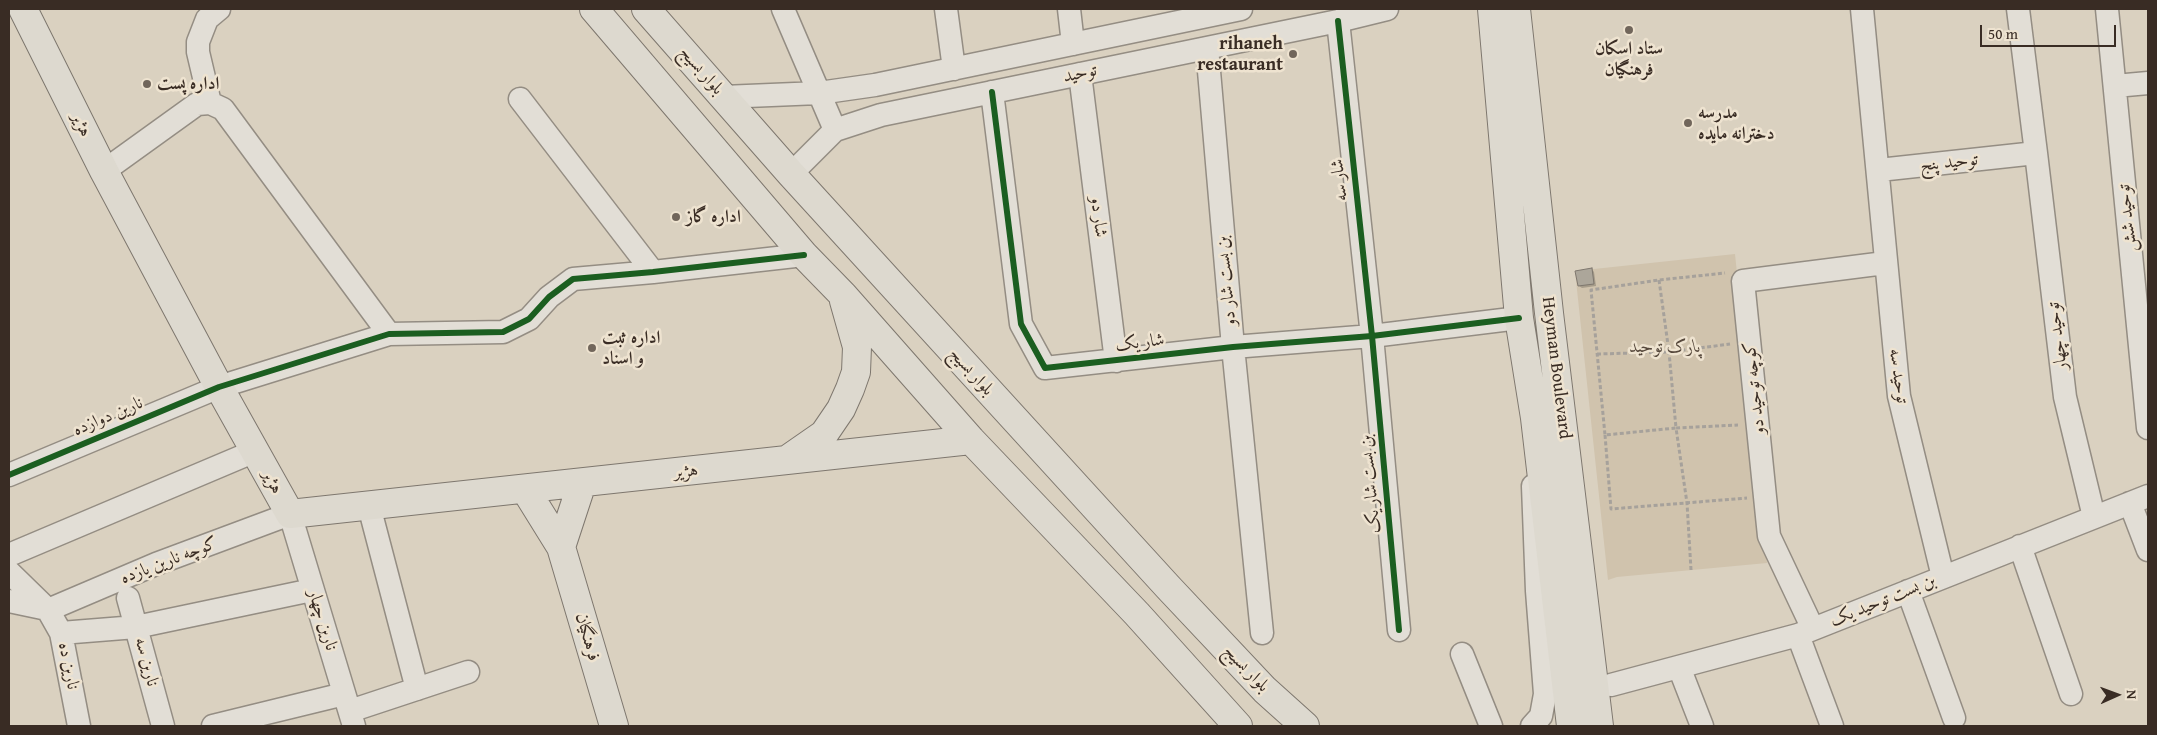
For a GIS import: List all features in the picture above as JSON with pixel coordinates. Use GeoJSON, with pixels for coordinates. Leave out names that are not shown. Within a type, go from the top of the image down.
{"type":"FeatureCollection","features":[{"type":"Feature","properties":{"kind":"main road","name":"هژیر"},"geometry":{"type":"LineString","coordinates":[[23,9],[104,171],[219,387],[290,514],[971,440]]}},
{"type":"Feature","properties":{"kind":"main road"},"geometry":{"type":"LineString","coordinates":[[594,9],[804,255],[843,295],[971,440],[1137,614],[1238,726]]}},
{"type":"Feature","properties":{"kind":"main road","name":"بلوار بسیج"},"geometry":{"type":"LineString","coordinates":[[646,9],[791,174],[1168,587],[1265,690],[1305,726]]}},
{"type":"Feature","properties":{"kind":"main road","name":"Heyman Boulevard"},"geometry":{"type":"LineString","coordinates":[[1492,9],[1520,318],[1535,418],[1571,726]]}},
{"type":"Feature","properties":{"kind":"main road","name":"Heyman Boulevard"},"geometry":{"type":"LineString","coordinates":[[1516,9],[1550,323],[1599,726]]}},
{"type":"Feature","properties":{"kind":"main road","name":"هژیر"},"geometry":{"type":"LineString","coordinates":[[785,461],[824,434],[842,410],[856,372],[856,347],[843,295]]}},
{"type":"Feature","properties":{"kind":"main road"},"geometry":{"type":"LineString","coordinates":[[561,547],[582,483]]}},
{"type":"Feature","properties":{"kind":"main road","name":"فرهنگیان"},"geometry":{"type":"LineString","coordinates":[[524,489],[561,547],[614,726]]}},
{"type":"Feature","properties":{"kind":"main road"},"geometry":{"type":"LineString","coordinates":[[1582,574],[1600,618],[1618,726]]}},
{"type":"Feature","properties":{"kind":"main road"},"geometry":{"type":"LineString","coordinates":[[1137,614],[1168,587]]}},
{"type":"Feature","properties":{"kind":"street"},"geometry":{"type":"LineString","coordinates":[[210,103],[198,52],[198,42],[207,19],[219,9]]}},
{"type":"Feature","properties":{"kind":"street"},"geometry":{"type":"LineString","coordinates":[[783,9],[835,130]]}},
{"type":"Feature","properties":{"kind":"street"},"geometry":{"type":"LineString","coordinates":[[946,9],[954,69]]}},
{"type":"Feature","properties":{"kind":"street"},"geometry":{"type":"LineString","coordinates":[[1069,9],[1073,44]]}},
{"type":"Feature","properties":{"kind":"street","name":"توحید"},"geometry":{"type":"LineString","coordinates":[[723,96],[819,93],[875,85],[1241,9]]}},
{"type":"Feature","properties":{"kind":"street","name":"توحید"},"geometry":{"type":"LineString","coordinates":[[791,174],[835,130],[881,115],[1338,21],[1387,9]]}},
{"type":"Feature","properties":{"kind":"street"},"geometry":{"type":"LineString","coordinates":[[1862,9],[1879,170]]}},
{"type":"Feature","properties":{"kind":"street"},"geometry":{"type":"LineString","coordinates":[[2018,9],[2036,153]]}},
{"type":"Feature","properties":{"kind":"street","name":"توحید شش"},"geometry":{"type":"LineString","coordinates":[[2107,9],[2148,428]]}},
{"type":"Feature","properties":{"kind":"street","name":"شار سه"},"geometry":{"type":"LineString","coordinates":[[1338,21],[1372,336]]}},
{"type":"Feature","properties":{"kind":"street","name":"بن بست شار دو"},"geometry":{"type":"LineString","coordinates":[[1207,48],[1232,347],[1262,633]]}},
{"type":"Feature","properties":{"kind":"street","name":"شار دو"},"geometry":{"type":"LineString","coordinates":[[1080,74],[1116,361]]}},
{"type":"Feature","properties":{"kind":"street"},"geometry":{"type":"LineString","coordinates":[[2114,86],[2148,83]]}},
{"type":"Feature","properties":{"kind":"street","name":"شار یک"},"geometry":{"type":"LineString","coordinates":[[992,92],[1021,324],[1045,368],[1232,347],[1372,336],[1520,318]]}},
{"type":"Feature","properties":{"kind":"street"},"geometry":{"type":"LineString","coordinates":[[520,99],[653,272]]}},
{"type":"Feature","properties":{"kind":"street"},"geometry":{"type":"LineString","coordinates":[[104,171],[197,104],[210,103],[223,109],[389,334]]}},
{"type":"Feature","properties":{"kind":"street","name":"توحید پنج"},"geometry":{"type":"LineString","coordinates":[[1879,170],[2036,153]]}},
{"type":"Feature","properties":{"kind":"street","name":"توحید چهار"},"geometry":{"type":"LineString","coordinates":[[2036,153],[2065,397],[2094,517]]}},
{"type":"Feature","properties":{"kind":"street","name":"توحید سه"},"geometry":{"type":"LineString","coordinates":[[1879,170],[1885,263],[1899,396],[1943,577]]}},
{"type":"Feature","properties":{"kind":"street","name":"نارین دوازده"},"geometry":{"type":"LineString","coordinates":[[9,475],[219,387],[389,334],[503,332],[530,319],[549,297],[573,279],[804,255]]}},
{"type":"Feature","properties":{"kind":"street","name":"کوچه توحید دو"},"geometry":{"type":"LineString","coordinates":[[1805,632],[1769,536],[1743,281],[1885,263]]}},
{"type":"Feature","properties":{"kind":"street","name":"بن بست شار یک"},"geometry":{"type":"LineString","coordinates":[[1372,336],[1399,630]]}},
{"type":"Feature","properties":{"kind":"street"},"geometry":{"type":"LineString","coordinates":[[1532,726],[1541,716],[1545,694],[1532,505],[1535,418]]}},
{"type":"Feature","properties":{"kind":"street"},"geometry":{"type":"LineString","coordinates":[[9,555],[255,451]]}},
{"type":"Feature","properties":{"kind":"street"},"geometry":{"type":"LineString","coordinates":[[2139,500],[2148,550]]}},
{"type":"Feature","properties":{"kind":"street","name":"بن بست توحید یک"},"geometry":{"type":"LineString","coordinates":[[1611,685],[1805,632],[2139,500]]}},
{"type":"Feature","properties":{"kind":"street"},"geometry":{"type":"LineString","coordinates":[[369,506],[418,689]]}},
{"type":"Feature","properties":{"kind":"street","name":"نارین چهار"},"geometry":{"type":"LineString","coordinates":[[290,514],[349,710]]}},
{"type":"Feature","properties":{"kind":"street","name":"کوچه نارین یازده"},"geometry":{"type":"LineString","coordinates":[[48,610],[156,564],[290,514]]}},
{"type":"Feature","properties":{"kind":"street"},"geometry":{"type":"LineString","coordinates":[[2020,546],[2071,694]]}},
{"type":"Feature","properties":{"kind":"street"},"geometry":{"type":"LineString","coordinates":[[9,572],[48,610]]}},
{"type":"Feature","properties":{"kind":"street"},"geometry":{"type":"LineString","coordinates":[[61,633],[136,627],[312,590]]}},
{"type":"Feature","properties":{"kind":"street"},"geometry":{"type":"LineString","coordinates":[[1908,591],[1954,718]]}},
{"type":"Feature","properties":{"kind":"street","name":"نارین سه"},"geometry":{"type":"LineString","coordinates":[[128,598],[163,726]]}},
{"type":"Feature","properties":{"kind":"street"},"geometry":{"type":"LineString","coordinates":[[9,601],[48,610]]}},
{"type":"Feature","properties":{"kind":"street","name":"نارین ده"},"geometry":{"type":"LineString","coordinates":[[48,610],[61,633],[79,726]]}},
{"type":"Feature","properties":{"kind":"street"},"geometry":{"type":"LineString","coordinates":[[1805,632],[1832,726]]}},
{"type":"Feature","properties":{"kind":"street"},"geometry":{"type":"LineString","coordinates":[[1462,654],[1491,726]]}},
{"type":"Feature","properties":{"kind":"street"},"geometry":{"type":"LineString","coordinates":[[1679,667],[1702,726]]}},
{"type":"Feature","properties":{"kind":"street"},"geometry":{"type":"LineString","coordinates":[[213,726],[349,710],[468,672]]}},
{"type":"Feature","properties":{"kind":"path"},"geometry":{"type":"LineString","coordinates":[[1731,272],[1591,290],[1611,509],[1755,498]]}},
{"type":"Feature","properties":{"kind":"path"},"geometry":{"type":"LineString","coordinates":[[1659,280],[1686,503],[1691,570]]}},
{"type":"Feature","properties":{"kind":"path"},"geometry":{"type":"LineString","coordinates":[[1597,354],[1669,352],[1738,343]]}},
{"type":"Feature","properties":{"kind":"path"},"geometry":{"type":"LineString","coordinates":[[1605,435],[1676,428],[1744,425]]}},
{"type":"Feature","properties":{"kind":"green space","name":"پارک توحید"},"geometry":{"type":"Polygon","coordinates":[[[1735,254],[1767,563],[1617,577],[1608,580],[1575,271],[1735,254]]]}},
{"type":"Feature","properties":{"kind":"building"},"geometry":{"type":"Polygon","coordinates":[[[1592,268],[1594,284],[1578,286],[1575,271],[1592,268]]]}},
{"type":"Feature","properties":{"kind":"cycle path"},"geometry":{"type":"LineString","coordinates":[[1338,21],[1372,336],[1399,630]]}},
{"type":"Feature","properties":{"kind":"cycle path"},"geometry":{"type":"LineString","coordinates":[[992,92],[1021,324],[1045,368],[1233,347],[1372,336],[1519,318]]}},
{"type":"Feature","properties":{"kind":"cycle path"},"geometry":{"type":"LineString","coordinates":[[9,475],[219,387],[389,334],[503,332],[529,319],[549,297],[573,279],[804,255]]}},
{"type":"Feature","properties":{"kind":"place","name":"ستاد اسکان فرهنگیان"},"geometry":{"type":"Point","coordinates":[1629,30]}},
{"type":"Feature","properties":{"kind":"place","name":"rihaneh restaurant"},"geometry":{"type":"Point","coordinates":[1293,54]}},
{"type":"Feature","properties":{"kind":"place","name":"اداره پست"},"geometry":{"type":"Point","coordinates":[147,84]}},
{"type":"Feature","properties":{"kind":"place","name":"مدرسه دخترانه مایده"},"geometry":{"type":"Point","coordinates":[1688,123]}},
{"type":"Feature","properties":{"kind":"place","name":"اداره گاز"},"geometry":{"type":"Point","coordinates":[676,217]}},
{"type":"Feature","properties":{"kind":"place","name":"اداره ثبت و اسناد"},"geometry":{"type":"Point","coordinates":[592,348]}}]}
